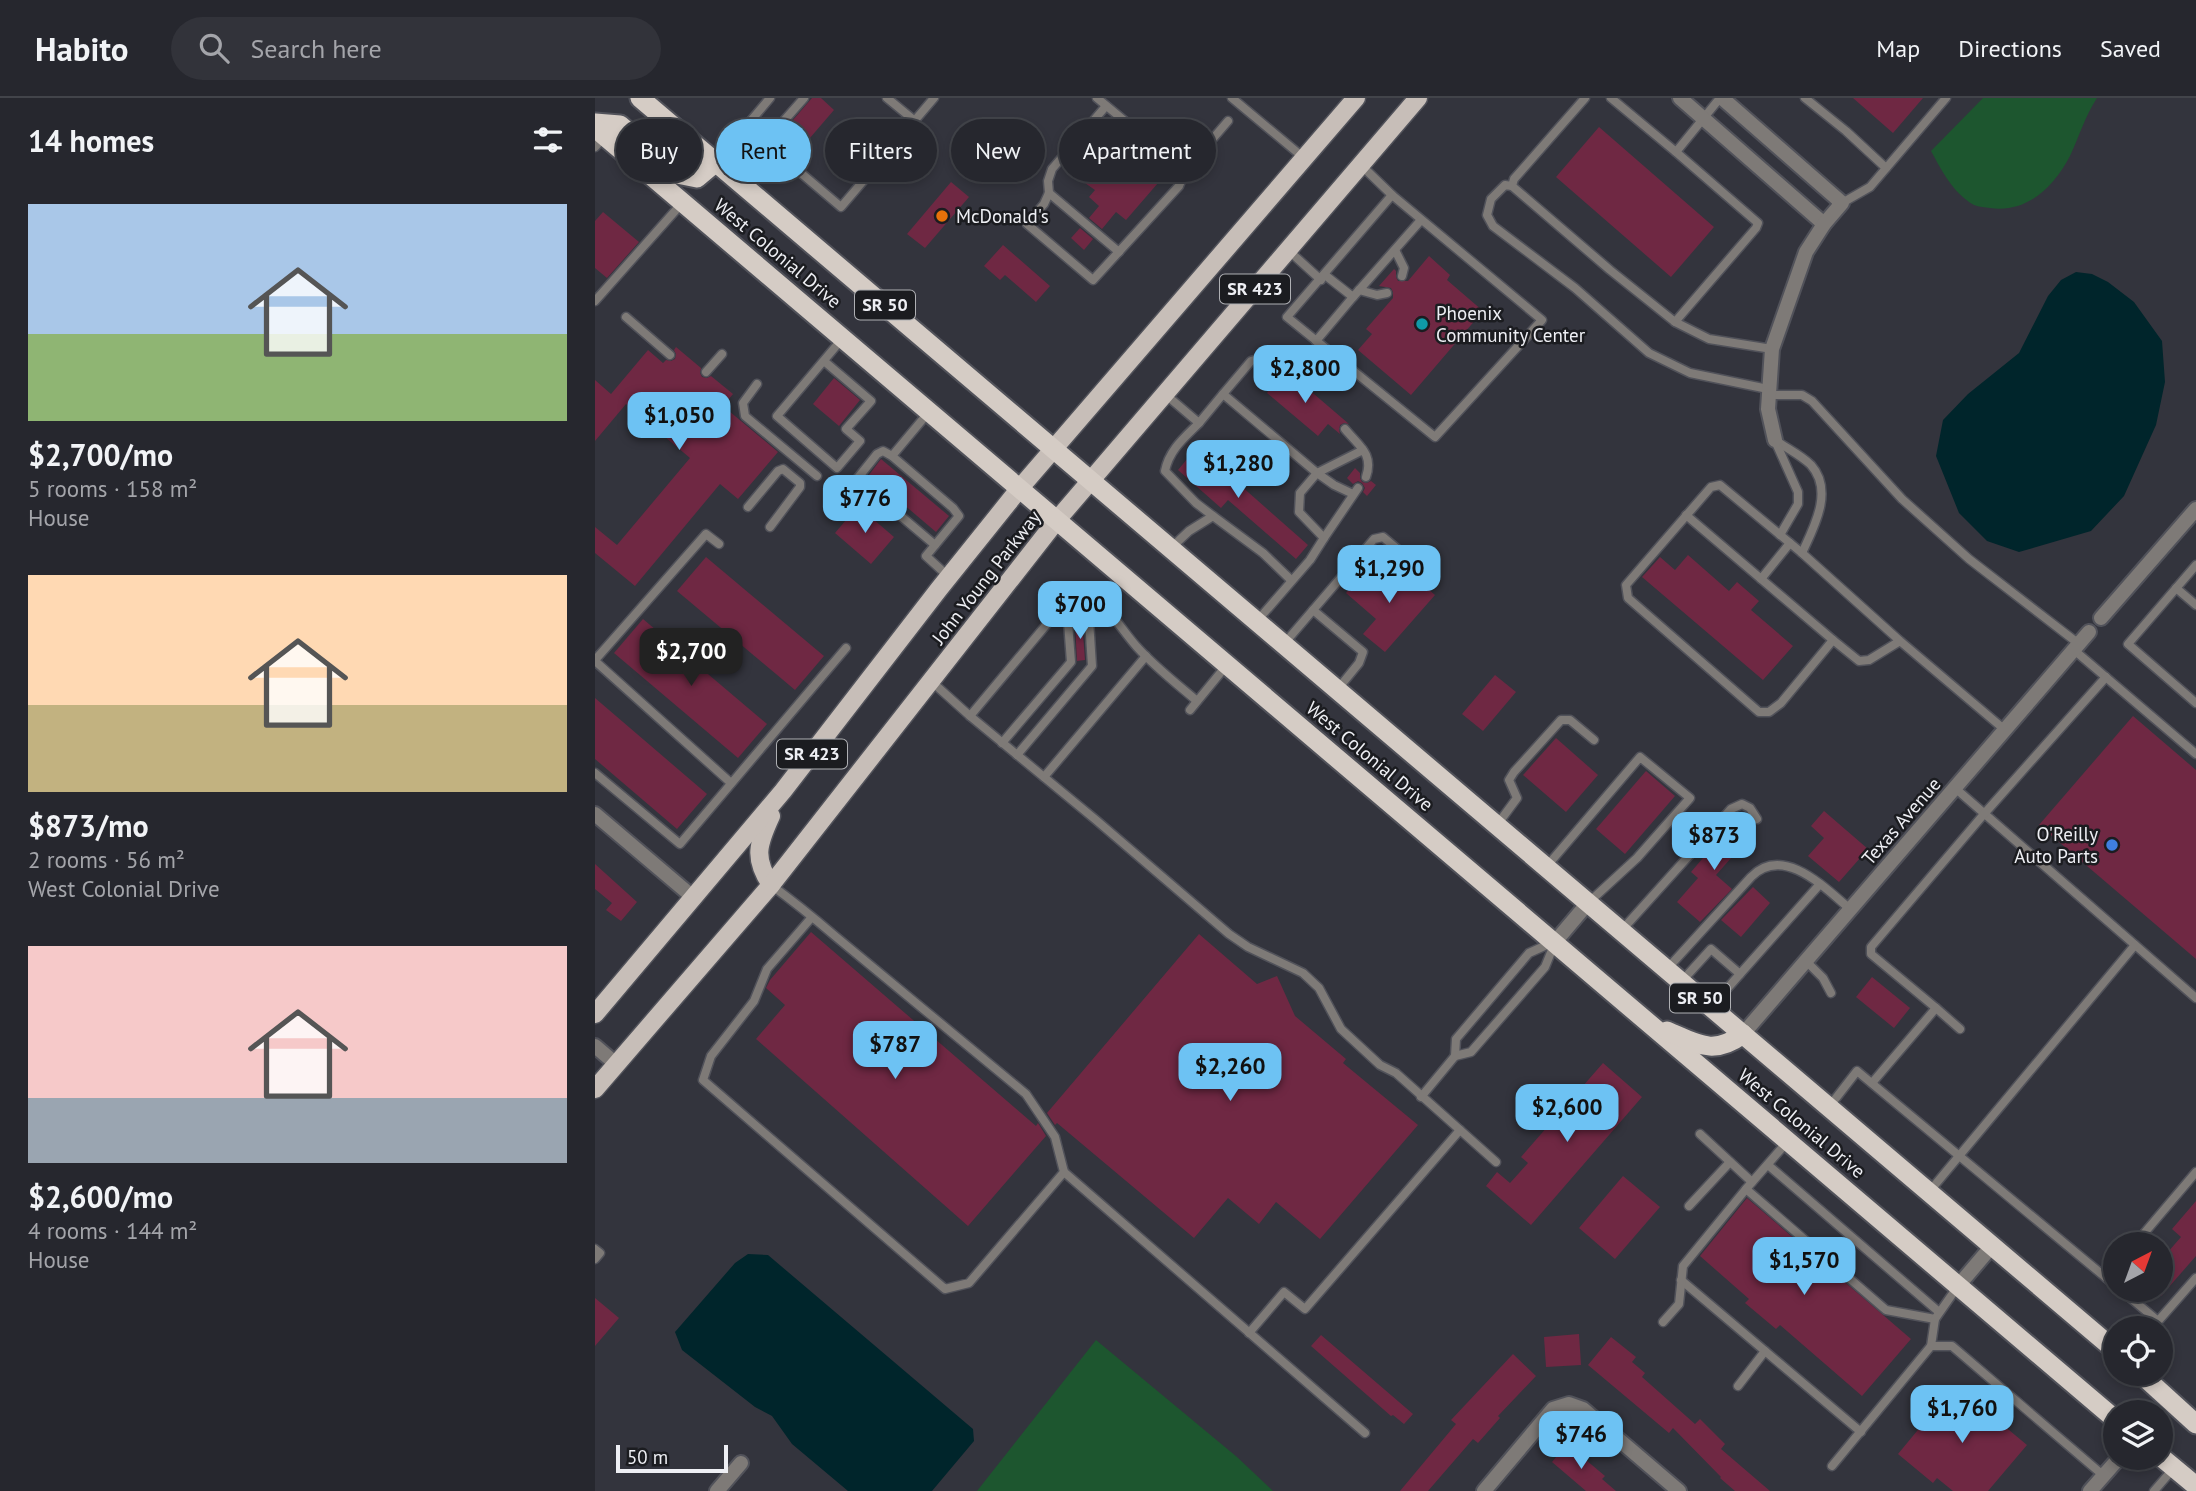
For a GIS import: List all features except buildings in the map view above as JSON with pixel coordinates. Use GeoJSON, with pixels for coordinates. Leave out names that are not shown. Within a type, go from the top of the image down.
{"type":"FeatureCollection","features":[{"type":"Feature","properties":{"kind":"highway","name":"West Colonial Drive"},"geometry":{"type":"LineString","coordinates":[[640,98],[716,162]]}},
{"type":"Feature","properties":{"kind":"highway"},"geometry":{"type":"LineString","coordinates":[[598,133],[620,125],[677,174],[697,178],[716,162]]}},
{"type":"Feature","properties":{"kind":"highway","name":"West Colonial Drive"},"geometry":{"type":"LineString","coordinates":[[598,133],[844,337],[2103,1409]]}},
{"type":"Feature","properties":{"kind":"highway","name":"West Colonial Drive"},"geometry":{"type":"LineString","coordinates":[[740,182],[2103,1340]]}},
{"type":"Feature","properties":{"kind":"highway"},"geometry":{"type":"LineString","coordinates":[[1653,1026],[1702,1045],[1719,1047],[1729,1044],[1743,1034]]}},
{"type":"Feature","properties":{"kind":"highway"},"geometry":{"type":"LineString","coordinates":[[2154,1386],[2196,1424]]}},
{"type":"Feature","properties":{"kind":"highway"},"geometry":{"type":"LineString","coordinates":[[2173,1467],[2196,1486]]}},
{"type":"Feature","properties":{"kind":"main road","name":"John Young Parkway"},"geometry":{"type":"LineString","coordinates":[[595,1014],[783,791],[1020,488],[1356,98]]}},
{"type":"Feature","properties":{"kind":"main road","name":"John Young Parkway"},"geometry":{"type":"LineString","coordinates":[[595,1089],[771,885],[1057,520],[1362,166],[1412,102]]}},
{"type":"Feature","properties":{"kind":"main road"},"geometry":{"type":"LineString","coordinates":[[771,885],[762,870],[758,854],[763,834],[783,791]]}},
{"type":"Feature","properties":{"kind":"street"},"geometry":{"type":"LineString","coordinates":[[1679,98],[1825,224]]}},
{"type":"Feature","properties":{"kind":"street"},"geometry":{"type":"LineString","coordinates":[[1721,98],[1842,203],[1806,253],[1772,349],[1768,410],[1775,440]]}},
{"type":"Feature","properties":{"kind":"street"},"geometry":{"type":"LineString","coordinates":[[2101,618],[2196,509]]}},
{"type":"Feature","properties":{"kind":"street","name":"Texas Avenue"},"geometry":{"type":"LineString","coordinates":[[1743,1034],[2089,632]]}},
{"type":"Feature","properties":{"kind":"street"},"geometry":{"type":"LineString","coordinates":[[595,814],[694,898]]}},
{"type":"Feature","properties":{"kind":"street"},"geometry":{"type":"LineString","coordinates":[[1555,942],[1588,902]]}},
{"type":"Feature","properties":{"kind":"street"},"geometry":{"type":"LineString","coordinates":[[595,1046],[616,1064]]}},
{"type":"Feature","properties":{"kind":"street"},"geometry":{"type":"LineString","coordinates":[[1958,1286],[1992,1246]]}},
{"type":"Feature","properties":{"kind":"street"},"geometry":{"type":"LineString","coordinates":[[1484,1491],[1553,1409],[1569,1404],[1583,1409],[1679,1491]]}},
{"type":"Feature","properties":{"kind":"street"},"geometry":{"type":"LineString","coordinates":[[717,1491],[741,1463]]}},
{"type":"Feature","properties":{"kind":"street"},"geometry":{"type":"LineString","coordinates":[[2090,1491],[2109,1470]]}},
{"type":"Feature","properties":{"kind":"lane"},"geometry":{"type":"LineString","coordinates":[[752,119],[770,98]]}},
{"type":"Feature","properties":{"kind":"lane"},"geometry":{"type":"LineString","coordinates":[[804,98],[774,132],[775,151],[841,207],[863,182]]}},
{"type":"Feature","properties":{"kind":"lane"},"geometry":{"type":"LineString","coordinates":[[887,98],[913,119]]}},
{"type":"Feature","properties":{"kind":"lane"},"geometry":{"type":"LineString","coordinates":[[917,119],[934,98]]}},
{"type":"Feature","properties":{"kind":"lane"},"geometry":{"type":"LineString","coordinates":[[1097,98],[1122,119]]}},
{"type":"Feature","properties":{"kind":"lane"},"geometry":{"type":"LineString","coordinates":[[1232,98],[1304,158]]}},
{"type":"Feature","properties":{"kind":"lane"},"geometry":{"type":"LineString","coordinates":[[1512,186],[1514,179],[1585,98]]}},
{"type":"Feature","properties":{"kind":"lane"},"geometry":{"type":"LineString","coordinates":[[1611,98],[1758,223],[1675,322]]}},
{"type":"Feature","properties":{"kind":"lane"},"geometry":{"type":"LineString","coordinates":[[1676,152],[1721,98]]}},
{"type":"Feature","properties":{"kind":"lane"},"geometry":{"type":"LineString","coordinates":[[1805,98],[1886,168]]}},
{"type":"Feature","properties":{"kind":"lane"},"geometry":{"type":"LineString","coordinates":[[1842,203],[1870,187],[1946,98]]}},
{"type":"Feature","properties":{"kind":"lane"},"geometry":{"type":"LineString","coordinates":[[1106,106],[1052,169],[1048,181],[1049,192],[1044,204],[1027,224],[1093,280],[1181,182]]}},
{"type":"Feature","properties":{"kind":"lane"},"geometry":{"type":"LineString","coordinates":[[1216,135],[1228,121]]}},
{"type":"Feature","properties":{"kind":"lane"},"geometry":{"type":"LineString","coordinates":[[1362,166],[1421,220],[1542,320],[1435,438],[1287,317],[1392,195]]}},
{"type":"Feature","properties":{"kind":"lane"},"geometry":{"type":"LineString","coordinates":[[1772,349],[1709,338],[1675,322],[1512,186],[1505,185],[1491,199],[1487,215],[1493,226],[1575,288],[1649,352],[1690,373],[1768,392],[1802,395],[1812,401],[1902,499],[1969,559],[2076,647],[2106,677],[2196,754]]}},
{"type":"Feature","properties":{"kind":"lane"},"geometry":{"type":"LineString","coordinates":[[1049,192],[1119,252]]}},
{"type":"Feature","properties":{"kind":"lane"},"geometry":{"type":"LineString","coordinates":[[595,301],[683,202]]}},
{"type":"Feature","properties":{"kind":"lane"},"geometry":{"type":"LineString","coordinates":[[1316,341],[1421,220]]}},
{"type":"Feature","properties":{"kind":"lane"},"geometry":{"type":"LineString","coordinates":[[1288,250],[1353,298]]}},
{"type":"Feature","properties":{"kind":"lane"},"geometry":{"type":"LineString","coordinates":[[1395,250],[1404,268],[1402,276]]}},
{"type":"Feature","properties":{"kind":"lane"},"geometry":{"type":"LineString","coordinates":[[1359,290],[1377,295],[1387,293]]}},
{"type":"Feature","properties":{"kind":"lane"},"geometry":{"type":"LineString","coordinates":[[626,317],[670,355]]}},
{"type":"Feature","properties":{"kind":"lane"},"geometry":{"type":"LineString","coordinates":[[824,361],[871,401],[846,429],[860,441],[837,468],[777,416],[844,337]]}},
{"type":"Feature","properties":{"kind":"lane"},"geometry":{"type":"LineString","coordinates":[[706,372],[722,354]]}},
{"type":"Feature","properties":{"kind":"lane"},"geometry":{"type":"LineString","coordinates":[[1280,376],[1258,359],[1251,361],[1168,458],[1165,471],[1196,503],[1263,553],[1291,580]]}},
{"type":"Feature","properties":{"kind":"lane"},"geometry":{"type":"LineString","coordinates":[[757,384],[743,402],[745,416],[817,476]]}},
{"type":"Feature","properties":{"kind":"lane"},"geometry":{"type":"LineString","coordinates":[[1165,394],[1199,423]]}},
{"type":"Feature","properties":{"kind":"lane"},"geometry":{"type":"LineString","coordinates":[[1223,394],[1333,485],[1356,491],[1310,560],[1257,622]]}},
{"type":"Feature","properties":{"kind":"lane"},"geometry":{"type":"LineString","coordinates":[[892,457],[930,411]]}},
{"type":"Feature","properties":{"kind":"lane"},"geometry":{"type":"LineString","coordinates":[[1345,429],[1367,455],[1369,466],[1366,477]]}},
{"type":"Feature","properties":{"kind":"lane"},"geometry":{"type":"LineString","coordinates":[[1775,440],[1798,492],[1798,504],[1780,535]]}},
{"type":"Feature","properties":{"kind":"lane"},"geometry":{"type":"LineString","coordinates":[[1775,440],[1811,465],[1819,480],[1821,501],[1817,520],[1802,553]]}},
{"type":"Feature","properties":{"kind":"lane"},"geometry":{"type":"LineString","coordinates":[[1324,538],[1299,512],[1300,493],[1317,473],[1363,450]]}},
{"type":"Feature","properties":{"kind":"lane"},"geometry":{"type":"LineString","coordinates":[[935,545],[857,479],[877,454],[883,452],[892,457],[959,516],[926,556],[949,577]]}},
{"type":"Feature","properties":{"kind":"lane"},"geometry":{"type":"LineString","coordinates":[[748,508],[778,471],[787,472],[800,483],[798,492],[769,527]]}},
{"type":"Feature","properties":{"kind":"lane"},"geometry":{"type":"LineString","coordinates":[[1833,640],[1781,703],[1769,712],[1759,712],[1628,598],[1626,585],[1711,487],[1720,485],[2004,730]]}},
{"type":"Feature","properties":{"kind":"lane"},"geometry":{"type":"LineString","coordinates":[[1686,515],[1859,661],[1869,660],[1900,640]]}},
{"type":"Feature","properties":{"kind":"lane"},"geometry":{"type":"LineString","coordinates":[[1171,548],[1189,531],[1213,516]]}},
{"type":"Feature","properties":{"kind":"lane"},"geometry":{"type":"LineString","coordinates":[[719,544],[706,534],[595,661],[731,783]]}},
{"type":"Feature","properties":{"kind":"lane"},"geometry":{"type":"LineString","coordinates":[[1283,645],[1374,539],[1383,537],[1433,579]]}},
{"type":"Feature","properties":{"kind":"lane"},"geometry":{"type":"LineString","coordinates":[[1761,579],[1790,543]]}},
{"type":"Feature","properties":{"kind":"lane"},"geometry":{"type":"LineString","coordinates":[[2196,565],[2128,644],[2196,703]]}},
{"type":"Feature","properties":{"kind":"lane"},"geometry":{"type":"LineString","coordinates":[[2176,588],[2196,605]]}},
{"type":"Feature","properties":{"kind":"lane"},"geometry":{"type":"LineString","coordinates":[[970,716],[1067,600],[1078,596],[1093,599],[1108,611],[1146,656],[1198,701]]}},
{"type":"Feature","properties":{"kind":"lane"},"geometry":{"type":"LineString","coordinates":[[1002,743],[1071,662],[1068,622],[1078,596]]}},
{"type":"Feature","properties":{"kind":"lane"},"geometry":{"type":"LineString","coordinates":[[1017,755],[1092,666],[1089,620],[1078,596]]}},
{"type":"Feature","properties":{"kind":"lane"},"geometry":{"type":"LineString","coordinates":[[1313,610],[1363,652],[1359,663],[1337,690]]}},
{"type":"Feature","properties":{"kind":"lane"},"geometry":{"type":"LineString","coordinates":[[595,773],[680,844],[846,648]]}},
{"type":"Feature","properties":{"kind":"lane"},"geometry":{"type":"LineString","coordinates":[[1044,777],[1146,656]]}},
{"type":"Feature","properties":{"kind":"lane"},"geometry":{"type":"LineString","coordinates":[[1190,710],[1227,664]]}},
{"type":"Feature","properties":{"kind":"lane"},"geometry":{"type":"LineString","coordinates":[[1960,1028],[1871,954],[1871,947],[2106,677]]}},
{"type":"Feature","properties":{"kind":"lane"},"geometry":{"type":"LineString","coordinates":[[930,681],[1229,934],[1248,947],[1303,973],[1319,988],[1341,1029],[1380,1065],[1396,1073],[1496,1162]]}},
{"type":"Feature","properties":{"kind":"lane"},"geometry":{"type":"LineString","coordinates":[[1497,825],[1517,798],[1509,780],[1561,720],[1570,720],[1594,740]]}},
{"type":"Feature","properties":{"kind":"lane"},"geometry":{"type":"LineString","coordinates":[[1546,867],[1640,757],[1689,798],[1637,858],[1588,902]]}},
{"type":"Feature","properties":{"kind":"lane"},"geometry":{"type":"LineString","coordinates":[[1955,788],[2196,998]]}},
{"type":"Feature","properties":{"kind":"lane"},"geometry":{"type":"LineString","coordinates":[[1621,931],[1731,808],[1742,804],[1754,812],[1758,819]]}},
{"type":"Feature","properties":{"kind":"lane"},"geometry":{"type":"LineString","coordinates":[[1674,976],[1759,869],[1768,865],[1782,865],[1804,872],[1850,909]]}},
{"type":"Feature","properties":{"kind":"lane"},"geometry":{"type":"LineString","coordinates":[[1711,1007],[1820,884]]}},
{"type":"Feature","properties":{"kind":"lane"},"geometry":{"type":"LineString","coordinates":[[771,885],[1026,1094],[1055,1137],[1064,1172],[1365,1433]]}},
{"type":"Feature","properties":{"kind":"lane"},"geometry":{"type":"LineString","coordinates":[[812,917],[767,969],[754,1001],[711,1056],[703,1080],[946,1289],[969,1283],[1064,1172]]}},
{"type":"Feature","properties":{"kind":"lane"},"geometry":{"type":"LineString","coordinates":[[1421,1097],[1455,1056],[1471,1052],[1545,967],[1555,942]]}},
{"type":"Feature","properties":{"kind":"lane"},"geometry":{"type":"LineString","coordinates":[[1455,1056],[1456,1039],[1529,953],[1555,942]]}},
{"type":"Feature","properties":{"kind":"lane"},"geometry":{"type":"LineString","coordinates":[[1929,1192],[2134,945]]}},
{"type":"Feature","properties":{"kind":"lane"},"geometry":{"type":"LineString","coordinates":[[1674,976],[1711,949],[1740,974]]}},
{"type":"Feature","properties":{"kind":"lane"},"geometry":{"type":"LineString","coordinates":[[1806,961],[1823,978],[1831,993]]}},
{"type":"Feature","properties":{"kind":"lane"},"geometry":{"type":"LineString","coordinates":[[1872,1083],[1935,1008]]}},
{"type":"Feature","properties":{"kind":"lane"},"geometry":{"type":"LineString","coordinates":[[1829,1107],[1857,1071],[2103,1275]]}},
{"type":"Feature","properties":{"kind":"lane"},"geometry":{"type":"LineString","coordinates":[[1249,1333],[1284,1292],[1305,1310],[1460,1130]]}},
{"type":"Feature","properties":{"kind":"lane"},"geometry":{"type":"LineString","coordinates":[[1700,1134],[1752,1182]]}},
{"type":"Feature","properties":{"kind":"lane"},"geometry":{"type":"LineString","coordinates":[[1663,1322],[1679,1304],[1682,1266],[1788,1141]]}},
{"type":"Feature","properties":{"kind":"lane"},"geometry":{"type":"LineString","coordinates":[[1689,1206],[1730,1162]]}},
{"type":"Feature","properties":{"kind":"lane"},"geometry":{"type":"LineString","coordinates":[[1768,1165],[1937,1315]]}},
{"type":"Feature","properties":{"kind":"lane"},"geometry":{"type":"LineString","coordinates":[[2145,1232],[2196,1172]]}},
{"type":"Feature","properties":{"kind":"lane"},"geometry":{"type":"LineString","coordinates":[[1745,1189],[1886,1310],[1937,1315]]}},
{"type":"Feature","properties":{"kind":"lane"},"geometry":{"type":"LineString","coordinates":[[595,1249],[600,1253],[595,1259]]}},
{"type":"Feature","properties":{"kind":"lane"},"geometry":{"type":"LineString","coordinates":[[2162,1316],[2196,1278]]}},
{"type":"Feature","properties":{"kind":"lane"},"geometry":{"type":"LineString","coordinates":[[1681,1280],[1861,1432]]}},
{"type":"Feature","properties":{"kind":"lane"},"geometry":{"type":"LineString","coordinates":[[1832,1466],[1931,1346],[1937,1315],[1958,1286]]}},
{"type":"Feature","properties":{"kind":"lane"},"geometry":{"type":"LineString","coordinates":[[2135,1302],[2152,1316]]}},
{"type":"Feature","properties":{"kind":"lane"},"geometry":{"type":"LineString","coordinates":[[1931,1346],[1952,1346],[2104,1476]]}},
{"type":"Feature","properties":{"kind":"lane"},"geometry":{"type":"LineString","coordinates":[[1738,1386],[1765,1351]]}},
{"type":"Feature","properties":{"kind":"lane"},"geometry":{"type":"LineString","coordinates":[[2154,1491],[2164,1470]]}},
{"type":"Feature","properties":{"kind":"green space"},"geometry":{"type":"Polygon","coordinates":[[[1983,98],[2097,98],[2070,156],[2056,178],[2027,202],[2003,209],[1974,205],[1967,200],[1949,181],[1931,151],[1983,98]]]}},
{"type":"Feature","properties":{"kind":"green space"},"geometry":{"type":"Polygon","coordinates":[[[1096,1340],[1237,1457],[1273,1491],[977,1491],[1096,1340]]]}},
{"type":"Feature","properties":{"kind":"water"},"geometry":{"type":"Polygon","coordinates":[[[2076,272],[2092,274],[2108,282],[2134,302],[2162,341],[2165,382],[2156,425],[2124,496],[2091,531],[2019,552],[1987,541],[1959,513],[1936,456],[1943,420],[1968,394],[2019,353],[2048,296],[2061,280],[2076,272]]]}},
{"type":"Feature","properties":{"kind":"water"},"geometry":{"type":"Polygon","coordinates":[[[748,1254],[768,1255],[973,1429],[974,1441],[932,1491],[848,1491],[792,1444],[772,1416],[755,1407],[682,1350],[675,1332],[735,1263],[748,1254]]]}},
{"type":"Feature","properties":{"kind":"place","name":"McDonald's"},"geometry":{"type":"Point","coordinates":[942,216]}},
{"type":"Feature","properties":{"kind":"place","name":"Phoenix Community Center"},"geometry":{"type":"Point","coordinates":[1422,324]}},
{"type":"Feature","properties":{"kind":"place","name":"O'Reilly Auto Parts"},"geometry":{"type":"Point","coordinates":[2112,845]}}]}
